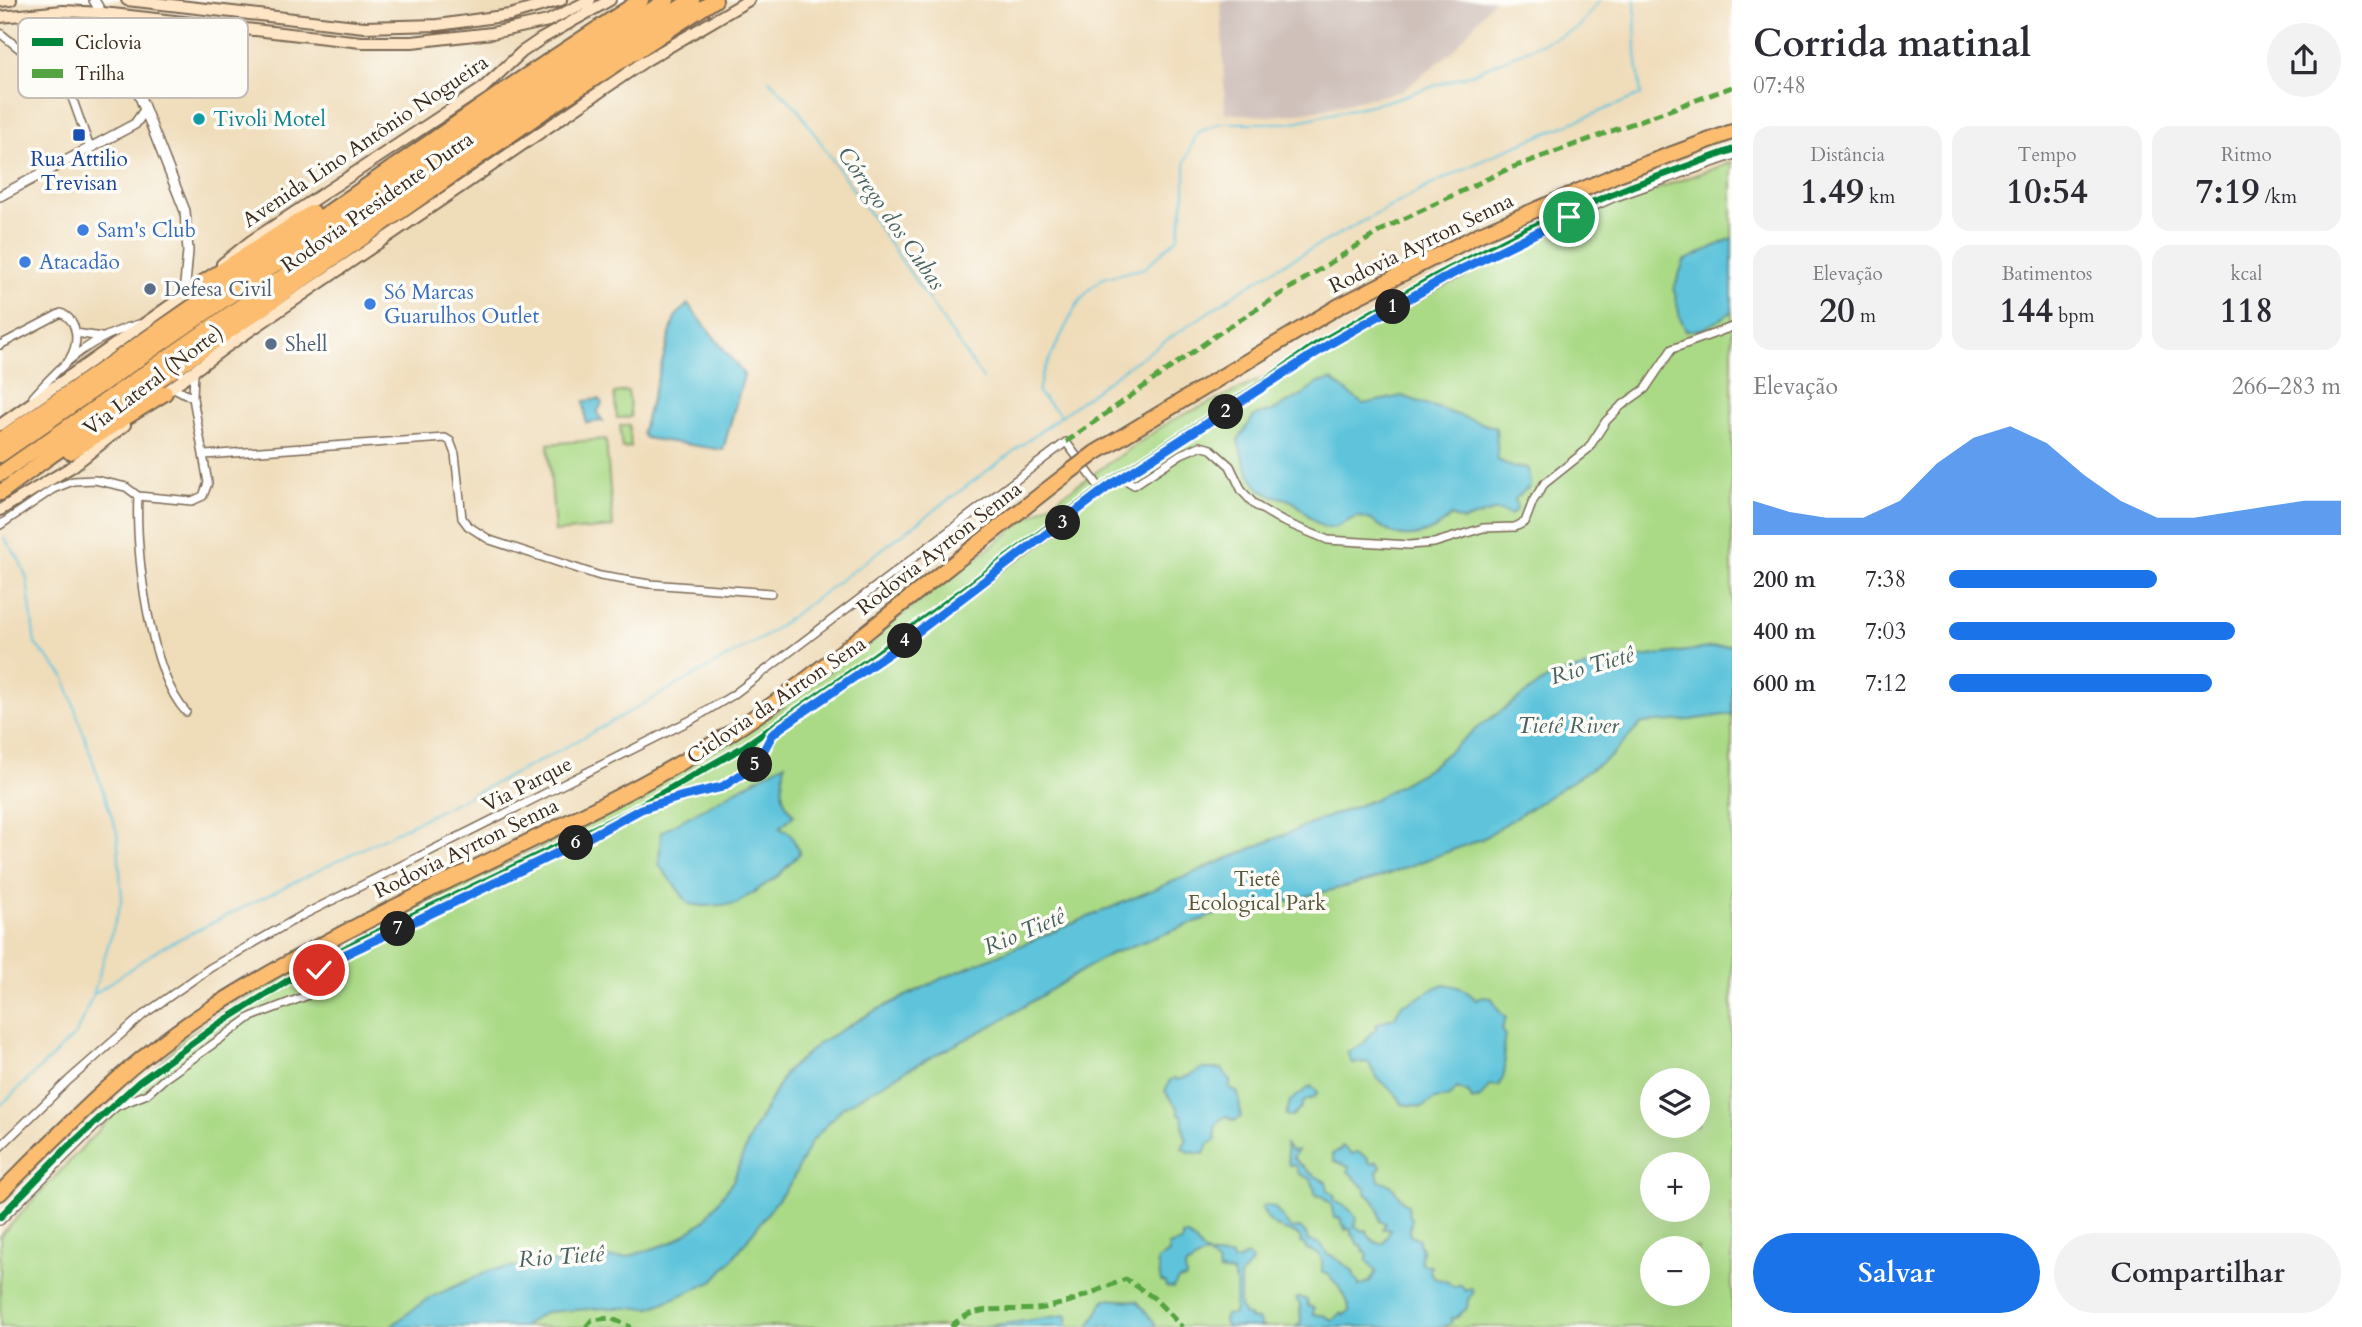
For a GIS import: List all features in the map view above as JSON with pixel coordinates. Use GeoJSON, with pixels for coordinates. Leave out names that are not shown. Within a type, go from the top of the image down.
{"type":"FeatureCollection","features":[{"type":"Feature","properties":{"kind":"highway","name":"Rodovia Presidente Dutra"},"geometry":{"type":"LineString","coordinates":[[0,440],[363,188],[641,0]]}},
{"type":"Feature","properties":{"kind":"highway","name":"Rodovia Presidente Dutra"},"geometry":{"type":"LineString","coordinates":[[0,455],[526,91],[667,0]]}},
{"type":"Feature","properties":{"kind":"highway","name":"Rodovia Presidente Dutra"},"geometry":{"type":"LineString","coordinates":[[0,474],[535,102],[692,0]]}},
{"type":"Feature","properties":{"kind":"highway","name":"Rodovia Presidente Dutra"},"geometry":{"type":"LineString","coordinates":[[0,494],[543,111],[715,0]]}},
{"type":"Feature","properties":{"kind":"highway","name":"Rodovia Ayrton Senna"},"geometry":{"type":"LineString","coordinates":[[0,1193],[66,1127],[132,1067],[202,1014],[269,973],[354,927],[634,789],[718,741],[798,685],[1095,453],[1339,306],[1478,235],[1618,174],[1732,132]]}},
{"type":"Feature","properties":{"kind":"highway"},"geometry":{"type":"LineString","coordinates":[[205,282],[346,190],[363,188]]}},
{"type":"Feature","properties":{"kind":"highway"},"geometry":{"type":"LineString","coordinates":[[0,494],[169,390]]}},
{"type":"Feature","properties":{"kind":"highway"},"geometry":{"type":"LineString","coordinates":[[0,486],[46,459]]}},
{"type":"Feature","properties":{"kind":"main road"},"geometry":{"type":"LineString","coordinates":[[0,1],[10,0]]}},
{"type":"Feature","properties":{"kind":"main road"},"geometry":{"type":"LineString","coordinates":[[127,0],[363,27],[399,27],[510,15],[561,0]]}},
{"type":"Feature","properties":{"kind":"main road","name":"Avenida Lino Antônio Nogueira"},"geometry":{"type":"LineString","coordinates":[[0,425],[205,282],[224,262],[251,241],[482,89],[522,52],[610,0]]}},
{"type":"Feature","properties":{"kind":"main road","name":"Via Lateral (Norte)"},"geometry":{"type":"LineString","coordinates":[[0,512],[73,466],[194,371],[645,61],[749,0]]}},
{"type":"Feature","properties":{"kind":"main road"},"geometry":{"type":"LineString","coordinates":[[248,30],[361,42],[453,38],[548,21],[583,1]]}},
{"type":"Feature","properties":{"kind":"main road"},"geometry":{"type":"LineString","coordinates":[[0,17],[63,11],[143,18]]}},
{"type":"Feature","properties":{"kind":"street"},"geometry":{"type":"LineString","coordinates":[[94,0],[106,18]]}},
{"type":"Feature","properties":{"kind":"street"},"geometry":{"type":"LineString","coordinates":[[0,33],[18,48]]}},
{"type":"Feature","properties":{"kind":"street"},"geometry":{"type":"LineString","coordinates":[[72,98],[90,148]]}},
{"type":"Feature","properties":{"kind":"street"},"geometry":{"type":"LineString","coordinates":[[140,98],[187,221],[188,251],[184,296]]}},
{"type":"Feature","properties":{"kind":"street"},"geometry":{"type":"LineString","coordinates":[[1,193],[135,124],[145,110]]}},
{"type":"Feature","properties":{"kind":"street"},"geometry":{"type":"LineString","coordinates":[[135,124],[152,126]]}},
{"type":"Feature","properties":{"kind":"street"},"geometry":{"type":"LineString","coordinates":[[0,1221],[109,1112],[147,1094],[251,1017],[312,992],[315,978],[325,964],[565,849],[641,809],[716,789],[741,775],[760,759],[766,744],[780,728],[895,649],[1103,492],[1331,343],[1452,274],[1513,243],[1580,212],[1732,156]]}},
{"type":"Feature","properties":{"kind":"street"},"geometry":{"type":"LineString","coordinates":[[0,345],[61,313],[66,315],[76,333],[76,348],[68,361]]}},
{"type":"Feature","properties":{"kind":"street","name":"Avenida Lino Antônio Nogueira"},"geometry":{"type":"LineString","coordinates":[[24,409],[54,373],[68,361],[102,337],[147,322]]}},
{"type":"Feature","properties":{"kind":"street"},"geometry":{"type":"LineString","coordinates":[[1124,479],[1134,485],[1181,454],[1195,447],[1205,447],[1230,466],[1242,491],[1255,505],[1282,521],[1328,540],[1409,544],[1434,542],[1483,528],[1516,527],[1525,522],[1533,501],[1544,484],[1588,449],[1606,421],[1621,406],[1646,389],[1672,349],[1732,327]]}},
{"type":"Feature","properties":{"kind":"street"},"geometry":{"type":"LineString","coordinates":[[76,333],[102,337]]}},
{"type":"Feature","properties":{"kind":"street"},"geometry":{"type":"LineString","coordinates":[[0,525],[53,489],[73,481],[96,480],[126,487],[138,496],[198,500],[203,496],[208,484],[193,398],[194,371]]}},
{"type":"Feature","properties":{"kind":"street"},"geometry":{"type":"LineString","coordinates":[[169,390],[193,398]]}},
{"type":"Feature","properties":{"kind":"street"},"geometry":{"type":"LineString","coordinates":[[205,455],[445,438],[450,441],[455,454],[462,518],[468,526],[490,540],[600,576],[650,584],[771,593]]}},
{"type":"Feature","properties":{"kind":"street","name":"Via Parque"},"geometry":{"type":"LineString","coordinates":[[0,1147],[69,1080],[144,1015],[210,968],[301,915],[693,719],[733,695],[1066,442],[1103,492]]}},
{"type":"Feature","properties":{"kind":"street"},"geometry":{"type":"LineString","coordinates":[[138,496],[136,521],[150,626],[163,675],[175,700],[186,712]]}},
{"type":"Feature","properties":{"kind":"street"},"geometry":{"type":"LineString","coordinates":[[0,531],[15,516]]}},
{"type":"Feature","properties":{"kind":"shaded area"},"geometry":{"type":"Polygon","coordinates":[[[1221,0],[1494,0],[1453,51],[1402,91],[1307,112],[1270,116],[1225,113],[1221,0]]]}},
{"type":"Feature","properties":{"kind":"green space","name":"Tietê Ecological Park"},"geometry":{"type":"Polygon","coordinates":[[[1732,162],[1732,1327],[0,1327],[0,1236],[185,1037],[299,965],[590,823],[776,712],[1023,522],[1172,420],[1345,341],[1418,298],[1525,244],[1614,204],[1732,162]]]}},
{"type":"Feature","properties":{"kind":"green space"},"geometry":{"type":"Polygon","coordinates":[[[628,391],[631,417],[617,418],[614,393],[628,391]]]}},
{"type":"Feature","properties":{"kind":"green space"},"geometry":{"type":"Polygon","coordinates":[[[629,425],[631,447],[622,448],[620,426],[629,425]]]}},
{"type":"Feature","properties":{"kind":"green space"},"geometry":{"type":"Polygon","coordinates":[[[606,439],[613,527],[555,532],[548,444],[606,439]]]}},
{"type":"Feature","properties":{"kind":"water"},"geometry":{"type":"Polygon","coordinates":[[[1732,238],[1732,312],[1703,329],[1686,331],[1680,318],[1674,289],[1684,261],[1732,238]]]}},
{"type":"Feature","properties":{"kind":"water"},"geometry":{"type":"Polygon","coordinates":[[[688,304],[744,375],[723,450],[645,438],[642,433],[675,317],[688,304]]]}},
{"type":"Feature","properties":{"kind":"water"},"geometry":{"type":"Polygon","coordinates":[[[1332,380],[1363,404],[1402,396],[1496,428],[1498,460],[1514,468],[1528,469],[1530,486],[1515,499],[1517,509],[1511,515],[1493,511],[1463,521],[1451,516],[1430,531],[1405,536],[1388,531],[1363,517],[1337,527],[1324,527],[1295,503],[1263,492],[1248,472],[1238,440],[1254,416],[1272,411],[1304,394],[1318,383],[1332,380]]]}},
{"type":"Feature","properties":{"kind":"water"},"geometry":{"type":"Polygon","coordinates":[[[599,399],[602,403],[597,413],[603,421],[586,423],[584,401],[599,399]]]}},
{"type":"Feature","properties":{"kind":"water","name":"Tietê River"},"geometry":{"type":"Polygon","coordinates":[[[1732,645],[1732,714],[1642,723],[1610,757],[1482,839],[1372,880],[1279,903],[1233,908],[1108,955],[995,1024],[842,1108],[811,1142],[792,1181],[712,1282],[651,1308],[545,1312],[523,1327],[390,1327],[427,1299],[491,1270],[627,1257],[673,1242],[704,1221],[733,1181],[751,1135],[785,1073],[819,1043],[873,1012],[943,978],[1373,800],[1428,769],[1477,728],[1551,676],[1612,661],[1732,645]]]}},
{"type":"Feature","properties":{"kind":"water"},"geometry":{"type":"Polygon","coordinates":[[[785,763],[783,797],[794,815],[779,828],[790,833],[800,853],[778,876],[736,904],[689,904],[659,865],[661,832],[785,763]]]}},
{"type":"Feature","properties":{"kind":"water"},"geometry":{"type":"Polygon","coordinates":[[[1444,984],[1462,989],[1476,1000],[1482,997],[1492,998],[1506,1018],[1502,1029],[1505,1036],[1503,1077],[1499,1086],[1490,1085],[1480,1098],[1472,1100],[1469,1093],[1457,1088],[1450,1097],[1435,1099],[1422,1107],[1402,1104],[1396,1094],[1376,1077],[1369,1062],[1352,1063],[1347,1052],[1364,1044],[1377,1024],[1395,1017],[1402,1004],[1444,984]]]}},
{"type":"Feature","properties":{"kind":"water"},"geometry":{"type":"Polygon","coordinates":[[[1201,1069],[1222,1069],[1230,1080],[1230,1089],[1237,1092],[1241,1117],[1234,1121],[1226,1116],[1217,1123],[1216,1140],[1208,1145],[1204,1154],[1182,1148],[1187,1139],[1182,1115],[1178,1114],[1178,1109],[1165,1091],[1170,1080],[1178,1080],[1201,1069]]]}},
{"type":"Feature","properties":{"kind":"water"},"geometry":{"type":"Polygon","coordinates":[[[1311,1086],[1318,1092],[1315,1097],[1303,1102],[1292,1117],[1286,1115],[1290,1101],[1311,1086]]]}},
{"type":"Feature","properties":{"kind":"water"},"geometry":{"type":"Polygon","coordinates":[[[1286,1145],[1292,1151],[1298,1150],[1293,1157],[1308,1171],[1326,1182],[1328,1190],[1335,1196],[1334,1200],[1349,1209],[1357,1219],[1355,1226],[1363,1231],[1367,1230],[1372,1240],[1384,1243],[1390,1229],[1383,1229],[1385,1223],[1380,1221],[1374,1202],[1348,1171],[1349,1167],[1334,1161],[1332,1154],[1342,1146],[1352,1154],[1358,1152],[1373,1164],[1376,1161],[1381,1167],[1377,1172],[1379,1181],[1389,1184],[1408,1205],[1412,1218],[1409,1234],[1419,1239],[1424,1265],[1431,1266],[1430,1271],[1434,1278],[1446,1281],[1454,1287],[1460,1284],[1466,1291],[1471,1288],[1473,1293],[1467,1308],[1443,1327],[1295,1327],[1301,1323],[1300,1305],[1296,1299],[1298,1297],[1307,1300],[1308,1306],[1314,1308],[1313,1314],[1326,1316],[1332,1321],[1341,1313],[1344,1315],[1349,1311],[1349,1306],[1338,1286],[1328,1274],[1322,1273],[1319,1254],[1306,1249],[1304,1244],[1300,1243],[1299,1236],[1269,1221],[1262,1208],[1265,1205],[1275,1208],[1291,1229],[1300,1228],[1307,1235],[1307,1240],[1321,1244],[1327,1254],[1353,1271],[1359,1286],[1369,1282],[1376,1272],[1366,1259],[1368,1256],[1362,1245],[1358,1245],[1351,1235],[1351,1229],[1345,1230],[1346,1226],[1344,1227],[1340,1218],[1334,1218],[1331,1203],[1316,1195],[1311,1179],[1299,1174],[1295,1165],[1289,1165],[1286,1145]]]}},
{"type":"Feature","properties":{"kind":"water"},"geometry":{"type":"Polygon","coordinates":[[[1186,1235],[1209,1255],[1232,1256],[1233,1261],[1247,1256],[1253,1261],[1240,1276],[1240,1307],[1244,1315],[1258,1320],[1262,1327],[1227,1327],[1225,1315],[1234,1314],[1236,1281],[1233,1273],[1219,1271],[1218,1264],[1206,1254],[1185,1267],[1186,1278],[1178,1280],[1173,1288],[1166,1287],[1165,1283],[1161,1282],[1157,1261],[1169,1253],[1168,1246],[1182,1242],[1182,1236],[1186,1235]]]}},
{"type":"Feature","properties":{"kind":"water"},"geometry":{"type":"Polygon","coordinates":[[[1105,1299],[1137,1301],[1155,1323],[1155,1327],[1089,1327],[1105,1299]]]}},
{"type":"Feature","properties":{"kind":"water"},"geometry":{"type":"Polygon","coordinates":[[[1067,1315],[1067,1327],[980,1327],[1067,1315]]]}},
{"type":"Feature","properties":{"kind":"waterway"},"geometry":{"type":"LineString","coordinates":[[1061,415],[1038,393],[1042,374],[1076,306],[1089,290],[1103,278],[1145,268],[1178,237],[1185,193],[1185,163],[1197,133],[1221,123],[1290,123],[1384,102],[1469,75],[1578,28],[1600,0]]}},
{"type":"Feature","properties":{"kind":"waterway"},"geometry":{"type":"LineString","coordinates":[[93,995],[159,949],[544,759],[764,637],[1128,366],[1285,263],[1431,185],[1507,149],[1641,95],[1636,53],[1635,0]]}},
{"type":"Feature","properties":{"kind":"waterway","name":"Córrego dos Cubas"},"geometry":{"type":"LineString","coordinates":[[769,80],[797,108],[983,379]]}},
{"type":"Feature","properties":{"kind":"waterway"},"geometry":{"type":"LineString","coordinates":[[0,1106],[76,1034],[93,995],[122,899],[117,832],[64,676],[35,644],[27,579],[19,559],[4,538]]}},
{"type":"Feature","properties":{"kind":"marked path"},"geometry":{"type":"LineString","coordinates":[[1066,442],[1222,331],[1387,227],[1508,169],[1732,87]]}},
{"type":"Feature","properties":{"kind":"marked path"},"geometry":{"type":"LineString","coordinates":[[951,1327],[961,1318],[973,1313],[1049,1307],[1126,1279],[1154,1298],[1182,1327]]}},
{"type":"Feature","properties":{"kind":"marked path"},"geometry":{"type":"LineString","coordinates":[[586,1327],[592,1320],[610,1318],[631,1327]]}},
{"type":"Feature","properties":{"kind":"cycle path","name":"Ciclovia da Airton Sena"},"geometry":{"type":"LineString","coordinates":[[0,1217],[65,1150],[139,1082],[216,1026],[300,973],[353,944],[627,813],[745,746],[866,662],[1112,480],[1264,382],[1314,346],[1436,276],[1525,230],[1632,186],[1732,150]]}},
{"type":"Feature","properties":{"kind":"place","name":"Tivoli Motel"},"geometry":{"type":"Point","coordinates":[199,119]}},
{"type":"Feature","properties":{"kind":"place","name":"Rua Attilio Trevisan"},"geometry":{"type":"Point","coordinates":[79,135]}},
{"type":"Feature","properties":{"kind":"place","name":"Sam's Club"},"geometry":{"type":"Point","coordinates":[83,230]}},
{"type":"Feature","properties":{"kind":"place","name":"Atacadão"},"geometry":{"type":"Point","coordinates":[25,262]}},
{"type":"Feature","properties":{"kind":"place","name":"Defesa Civil"},"geometry":{"type":"Point","coordinates":[150,289]}},
{"type":"Feature","properties":{"kind":"place","name":"Só Marcas Guarulhos Outlet"},"geometry":{"type":"Point","coordinates":[370,304]}},
{"type":"Feature","properties":{"kind":"place","name":"Shell"},"geometry":{"type":"Point","coordinates":[271,344]}},
{"type":"Feature","properties":{"kind":"route"},"geometry":{"type":"LineString","coordinates":[[319,970],[325,964],[361,946],[578,843],[641,809],[722,787],[756,765],[766,744],[780,728],[895,649],[1108,487],[1331,343],[1452,274],[1569,217]]}},
{"type":"Feature","properties":{"kind":"water label","name":"Rio Tietê"},"geometry":{"type":"Point","coordinates":[1592,665]}},
{"type":"Feature","properties":{"kind":"water label","name":"Rio Tietê"},"geometry":{"type":"Point","coordinates":[1024,931]}},
{"type":"Feature","properties":{"kind":"water label","name":"Rio Tietê"},"geometry":{"type":"Point","coordinates":[561,1256]}}]}
